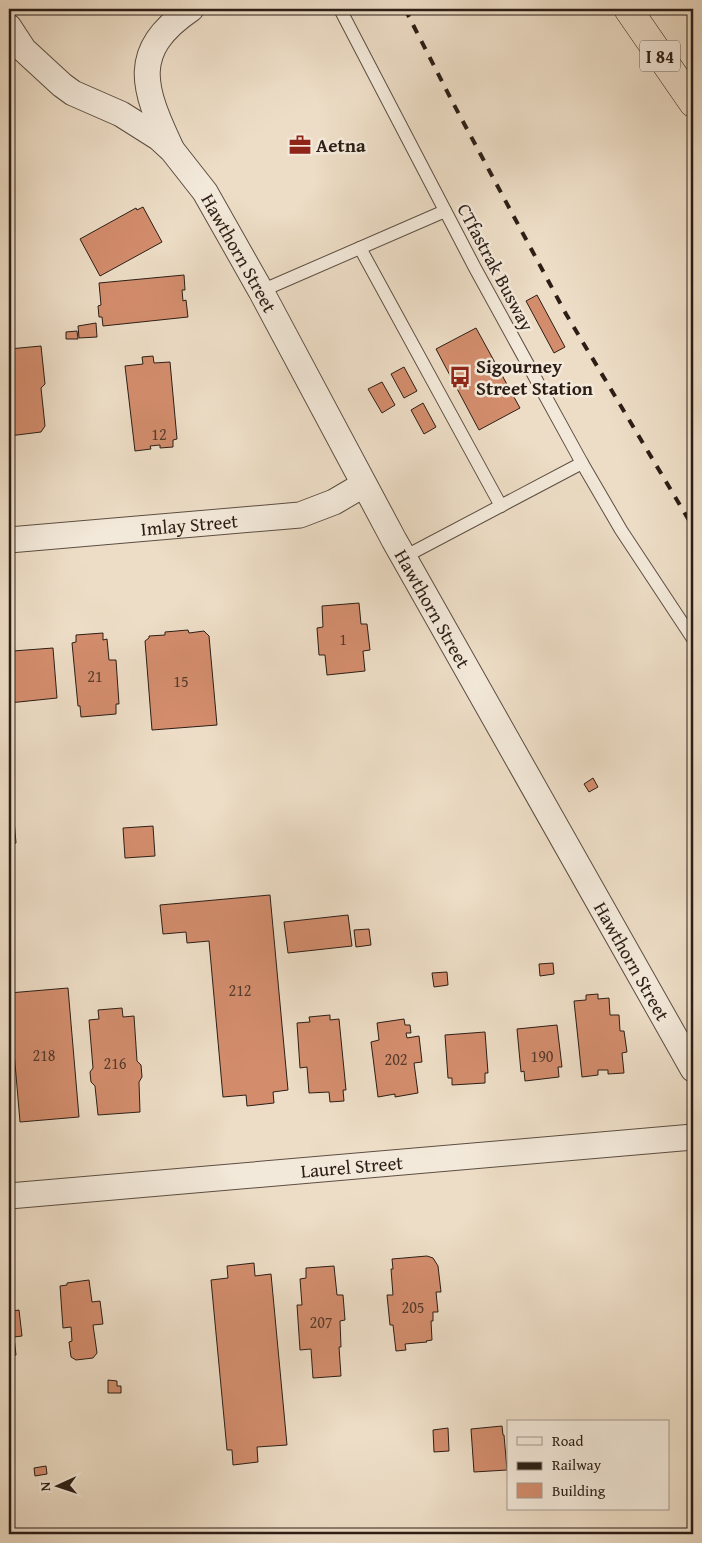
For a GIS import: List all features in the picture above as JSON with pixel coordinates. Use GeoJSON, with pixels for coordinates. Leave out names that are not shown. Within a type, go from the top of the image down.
{"type":"FeatureCollection","features":[{"type":"Feature","properties":{"kind":"highway","name":"I 84"},"geometry":{"type":"LineString","coordinates":[[628,9],[693,103]]}},
{"type":"Feature","properties":{"kind":"street","name":"Hawthorn Street"},"geometry":{"type":"LineString","coordinates":[[172,150],[150,92],[147,74],[148,60],[153,46],[162,32],[191,9]]}},
{"type":"Feature","properties":{"kind":"street","name":"Hawthorn Street"},"geometry":{"type":"LineString","coordinates":[[9,27],[24,50],[62,85],[74,93],[121,114],[140,125],[172,150],[205,192],[261,291],[363,484],[693,1069]]}},
{"type":"Feature","properties":{"kind":"street","name":"Imlay Street"},"geometry":{"type":"LineString","coordinates":[[9,540],[300,515],[334,502],[363,484]]}},
{"type":"Feature","properties":{"kind":"street","name":"Laurel Street"},"geometry":{"type":"LineString","coordinates":[[9,1196],[693,1137]]}},
{"type":"Feature","properties":{"kind":"lane","name":"CTfastrak Busway"},"geometry":{"type":"LineString","coordinates":[[340,9],[445,211],[582,463],[621,530],[693,639]]}},
{"type":"Feature","properties":{"kind":"lane"},"geometry":{"type":"LineString","coordinates":[[261,291],[445,211]]}},
{"type":"Feature","properties":{"kind":"lane"},"geometry":{"type":"LineString","coordinates":[[360,248],[501,506]]}},
{"type":"Feature","properties":{"kind":"lane"},"geometry":{"type":"LineString","coordinates":[[404,557],[582,463]]}},
{"type":"Feature","properties":{"kind":"building"},"geometry":{"type":"Polygon","coordinates":[[[143,207],[162,242],[100,276],[80,239],[136,208],[137,210],[143,207]]]}},
{"type":"Feature","properties":{"kind":"building"},"geometry":{"type":"Polygon","coordinates":[[[184,275],[185,290],[182,290],[183,301],[186,300],[188,317],[103,326],[102,317],[99,317],[98,306],[101,305],[99,283],[184,275]]]}},
{"type":"Feature","properties":{"kind":"building"},"geometry":{"type":"Polygon","coordinates":[[[537,295],[565,347],[554,353],[526,301],[537,295]]]}},
{"type":"Feature","properties":{"kind":"building"},"geometry":{"type":"Polygon","coordinates":[[[96,323],[97,337],[79,338],[78,326],[96,323]]]}},
{"type":"Feature","properties":{"kind":"building"},"geometry":{"type":"Polygon","coordinates":[[[476,328],[520,408],[479,430],[436,349],[476,328]]]}},
{"type":"Feature","properties":{"kind":"building"},"geometry":{"type":"Polygon","coordinates":[[[77,331],[78,339],[66,339],[66,332],[77,331]]]}},
{"type":"Feature","properties":{"kind":"building"},"geometry":{"type":"Polygon","coordinates":[[[41,346],[45,384],[41,388],[45,426],[41,432],[9,436],[9,349],[41,346]]]}},
{"type":"Feature","properties":{"kind":"building"},"geometry":{"type":"Polygon","coordinates":[[[153,356],[154,363],[170,362],[177,439],[173,440],[173,447],[160,448],[160,445],[150,446],[151,449],[135,451],[125,366],[143,364],[142,357],[153,356]]]}},
{"type":"Feature","properties":{"kind":"building"},"geometry":{"type":"Polygon","coordinates":[[[404,367],[417,391],[404,398],[391,374],[404,367]]]}},
{"type":"Feature","properties":{"kind":"building"},"geometry":{"type":"Polygon","coordinates":[[[382,382],[395,405],[382,413],[368,389],[382,382]]]}},
{"type":"Feature","properties":{"kind":"building"},"geometry":{"type":"Polygon","coordinates":[[[423,403],[436,427],[424,434],[411,410],[423,403]]]}},
{"type":"Feature","properties":{"kind":"building"},"geometry":{"type":"Polygon","coordinates":[[[359,603],[361,624],[367,624],[370,650],[363,651],[365,671],[327,675],[325,655],[319,655],[317,628],[323,627],[322,606],[359,603]]]}},
{"type":"Feature","properties":{"kind":"building"},"geometry":{"type":"Polygon","coordinates":[[[188,630],[189,633],[204,631],[209,636],[217,725],[152,730],[145,641],[149,636],[165,635],[165,632],[188,630]]]}},
{"type":"Feature","properties":{"kind":"building"},"geometry":{"type":"Polygon","coordinates":[[[103,633],[103,640],[107,639],[109,660],[116,660],[119,704],[116,704],[116,714],[81,717],[80,706],[78,706],[72,643],[76,642],[76,635],[103,633]]]}},
{"type":"Feature","properties":{"kind":"building"},"geometry":{"type":"Polygon","coordinates":[[[9,642],[12,642],[13,651],[53,648],[57,698],[9,703],[9,642]]]}},
{"type":"Feature","properties":{"kind":"building"},"geometry":{"type":"Polygon","coordinates":[[[9,761],[16,843],[9,844],[9,761]]]}},
{"type":"Feature","properties":{"kind":"building"},"geometry":{"type":"Polygon","coordinates":[[[593,778],[598,787],[589,792],[584,784],[593,778]]]}},
{"type":"Feature","properties":{"kind":"building"},"geometry":{"type":"Polygon","coordinates":[[[153,826],[155,856],[125,858],[123,828],[153,826]]]}},
{"type":"Feature","properties":{"kind":"building"},"geometry":{"type":"Polygon","coordinates":[[[270,895],[288,1090],[273,1092],[274,1103],[247,1106],[246,1095],[223,1097],[209,941],[187,943],[186,932],[163,934],[160,905],[270,895]]]}},
{"type":"Feature","properties":{"kind":"building"},"geometry":{"type":"Polygon","coordinates":[[[348,915],[352,946],[288,953],[284,922],[348,915]]]}},
{"type":"Feature","properties":{"kind":"building"},"geometry":{"type":"Polygon","coordinates":[[[369,929],[371,945],[356,947],[354,930],[369,929]]]}},
{"type":"Feature","properties":{"kind":"building"},"geometry":{"type":"Polygon","coordinates":[[[553,963],[554,974],[540,976],[539,964],[553,963]]]}},
{"type":"Feature","properties":{"kind":"building"},"geometry":{"type":"Polygon","coordinates":[[[447,972],[448,985],[434,987],[432,973],[447,972]]]}},
{"type":"Feature","properties":{"kind":"building"},"geometry":{"type":"Polygon","coordinates":[[[68,988],[79,1117],[20,1122],[9,993],[68,988]]]}},
{"type":"Feature","properties":{"kind":"building"},"geometry":{"type":"Polygon","coordinates":[[[598,994],[598,999],[609,998],[610,1015],[619,1015],[620,1031],[624,1031],[627,1052],[622,1053],[624,1073],[608,1074],[608,1070],[598,1070],[598,1075],[582,1077],[574,1001],[586,1000],[586,995],[598,994]]]}},
{"type":"Feature","properties":{"kind":"building"},"geometry":{"type":"Polygon","coordinates":[[[122,1008],[123,1017],[134,1016],[137,1061],[141,1065],[142,1077],[139,1082],[140,1112],[98,1115],[95,1086],[91,1082],[90,1072],[93,1068],[89,1020],[99,1019],[98,1010],[122,1008]]]}},
{"type":"Feature","properties":{"kind":"building"},"geometry":{"type":"Polygon","coordinates":[[[330,1015],[330,1020],[339,1019],[346,1090],[343,1090],[344,1101],[330,1102],[329,1092],[309,1093],[307,1067],[300,1068],[297,1023],[310,1022],[309,1017],[330,1015]]]}},
{"type":"Feature","properties":{"kind":"building"},"geometry":{"type":"Polygon","coordinates":[[[404,1019],[405,1025],[410,1025],[411,1033],[406,1033],[407,1038],[419,1036],[422,1062],[414,1063],[418,1093],[395,1097],[395,1094],[378,1097],[371,1042],[379,1040],[377,1023],[404,1019]]]}},
{"type":"Feature","properties":{"kind":"building"},"geometry":{"type":"Polygon","coordinates":[[[557,1025],[562,1067],[558,1067],[559,1077],[525,1081],[524,1071],[521,1072],[517,1029],[557,1025]]]}},
{"type":"Feature","properties":{"kind":"building"},"geometry":{"type":"Polygon","coordinates":[[[485,1032],[488,1073],[485,1073],[485,1083],[452,1085],[452,1078],[448,1078],[445,1035],[485,1032]]]}},
{"type":"Feature","properties":{"kind":"building"},"geometry":{"type":"Polygon","coordinates":[[[427,1256],[433,1258],[438,1266],[441,1292],[436,1292],[438,1312],[433,1312],[433,1321],[431,1321],[432,1340],[405,1344],[406,1350],[396,1351],[393,1325],[390,1325],[387,1295],[393,1295],[392,1259],[427,1256]]]}},
{"type":"Feature","properties":{"kind":"building"},"geometry":{"type":"Polygon","coordinates":[[[254,1263],[255,1276],[271,1274],[287,1445],[257,1447],[258,1462],[233,1465],[232,1450],[227,1450],[211,1280],[228,1278],[227,1266],[254,1263]]]}},
{"type":"Feature","properties":{"kind":"building"},"geometry":{"type":"Polygon","coordinates":[[[334,1266],[337,1295],[343,1295],[345,1320],[340,1321],[341,1376],[313,1378],[311,1349],[300,1350],[297,1305],[302,1305],[300,1279],[306,1278],[306,1268],[334,1266]]]}},
{"type":"Feature","properties":{"kind":"building"},"geometry":{"type":"Polygon","coordinates":[[[89,1280],[92,1302],[100,1301],[103,1324],[93,1325],[97,1353],[93,1358],[76,1360],[71,1357],[69,1342],[72,1341],[71,1327],[63,1328],[60,1286],[67,1285],[67,1283],[89,1280]]]}},
{"type":"Feature","properties":{"kind":"building"},"geometry":{"type":"Polygon","coordinates":[[[9,1290],[12,1311],[19,1310],[22,1336],[14,1337],[16,1355],[9,1356],[9,1290]]]}},
{"type":"Feature","properties":{"kind":"building"},"geometry":{"type":"Polygon","coordinates":[[[108,1380],[117,1381],[117,1386],[121,1386],[121,1393],[108,1393],[108,1380]]]}},
{"type":"Feature","properties":{"kind":"building"},"geometry":{"type":"Polygon","coordinates":[[[502,1426],[507,1470],[474,1472],[471,1429],[502,1426]]]}},
{"type":"Feature","properties":{"kind":"building"},"geometry":{"type":"Polygon","coordinates":[[[448,1428],[449,1451],[434,1452],[433,1430],[448,1428]]]}},
{"type":"Feature","properties":{"kind":"building"},"geometry":{"type":"Polygon","coordinates":[[[46,1466],[47,1474],[35,1476],[34,1468],[46,1466]]]}},
{"type":"Feature","properties":{"kind":"railway"},"geometry":{"type":"LineString","coordinates":[[405,9],[566,314],[693,527]]}},
{"type":"Feature","properties":{"kind":"place","name":"Aetna"},"geometry":{"type":"Point","coordinates":[300,145]}},
{"type":"Feature","properties":{"kind":"place","name":"Sigourney Street Station"},"geometry":{"type":"Point","coordinates":[460,377]}}]}
